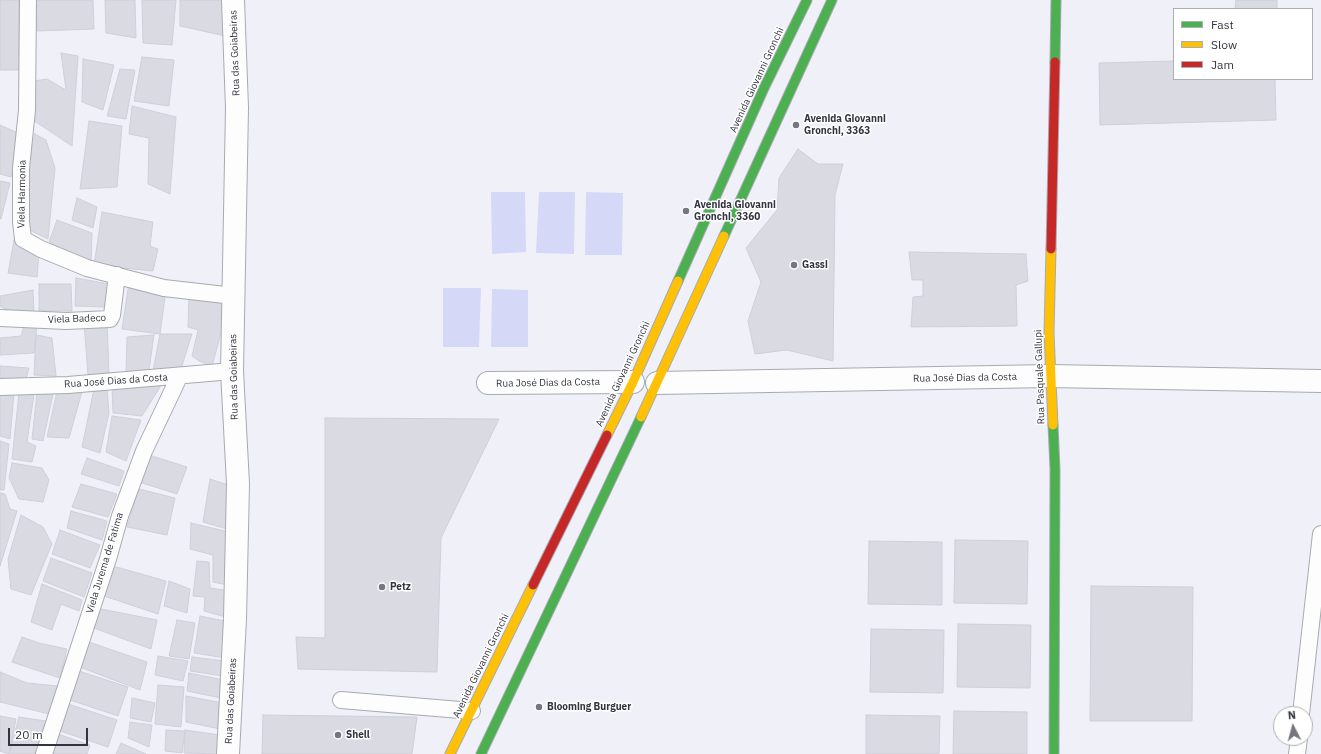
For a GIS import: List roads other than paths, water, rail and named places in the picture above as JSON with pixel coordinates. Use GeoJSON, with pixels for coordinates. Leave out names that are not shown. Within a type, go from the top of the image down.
{"type":"FeatureCollection","features":[{"type":"Feature","properties":{"kind":"main road","name":"Avenida Giovanni Gronchi"},"geometry":{"type":"LineString","coordinates":[[450,754],[633,382],[764,88],[807,0]]}},
{"type":"Feature","properties":{"kind":"main road"},"geometry":{"type":"LineString","coordinates":[[481,754],[658,383],[832,0]]}},
{"type":"Feature","properties":{"kind":"main road","name":"Rua Pasquale Gallupi"},"geometry":{"type":"LineString","coordinates":[[1054,754],[1055,469],[1050,376],[1050,240],[1056,0]]}},
{"type":"Feature","properties":{"kind":"main road"},"geometry":{"type":"LineString","coordinates":[[474,728],[488,678]]}},
{"type":"Feature","properties":{"kind":"street","name":"Rua das Goiabeiras"},"geometry":{"type":"LineString","coordinates":[[228,754],[235,619],[238,484],[232,371],[237,108],[233,0]]}},
{"type":"Feature","properties":{"kind":"street","name":"Rua José Dias da Costa"},"geometry":{"type":"LineString","coordinates":[[658,383],[1050,376],[1321,381]]}},
{"type":"Feature","properties":{"kind":"street","name":"Rua José Dias da Costa"},"geometry":{"type":"LineString","coordinates":[[488,383],[633,382]]}},
{"type":"Feature","properties":{"kind":"lane","name":"Viela Harmonia"},"geometry":{"type":"LineString","coordinates":[[28,0],[27,110],[21,168],[22,239],[41,249],[87,268],[164,288],[234,296]]}},
{"type":"Feature","properties":{"kind":"lane","name":"Viela Badeco"},"geometry":{"type":"LineString","coordinates":[[0,318],[66,321],[110,319],[112,315],[118,275]]}},
{"type":"Feature","properties":{"kind":"lane","name":"Rua José Dias da Costa"},"geometry":{"type":"LineString","coordinates":[[0,387],[179,377],[232,371]]}},
{"type":"Feature","properties":{"kind":"lane","name":"Viela Jurema de Fatima"},"geometry":{"type":"LineString","coordinates":[[44,754],[108,559],[120,516],[144,451],[179,377]]}},
{"type":"Feature","properties":{"kind":"lane"},"geometry":{"type":"LineString","coordinates":[[1302,706],[1321,534]]}},
{"type":"Feature","properties":{"kind":"lane"},"geometry":{"type":"LineString","coordinates":[[341,700],[472,711]]}},
{"type":"Feature","properties":{"kind":"place","name":"Avenida Giovanni Gronchi, 3363"},"geometry":{"type":"Point","coordinates":[796,125]}},
{"type":"Feature","properties":{"kind":"place","name":"Avenida Giovanni Gronchi, 3360"},"geometry":{"type":"Point","coordinates":[686,211]}},
{"type":"Feature","properties":{"kind":"place","name":"Gassi"},"geometry":{"type":"Point","coordinates":[794,265]}},
{"type":"Feature","properties":{"kind":"place","name":"Petz"},"geometry":{"type":"Point","coordinates":[382,587]}},
{"type":"Feature","properties":{"kind":"place","name":"Blooming Burguer"},"geometry":{"type":"Point","coordinates":[539,707]}},
{"type":"Feature","properties":{"kind":"place","name":"Shell"},"geometry":{"type":"Point","coordinates":[338,735]}}]}
